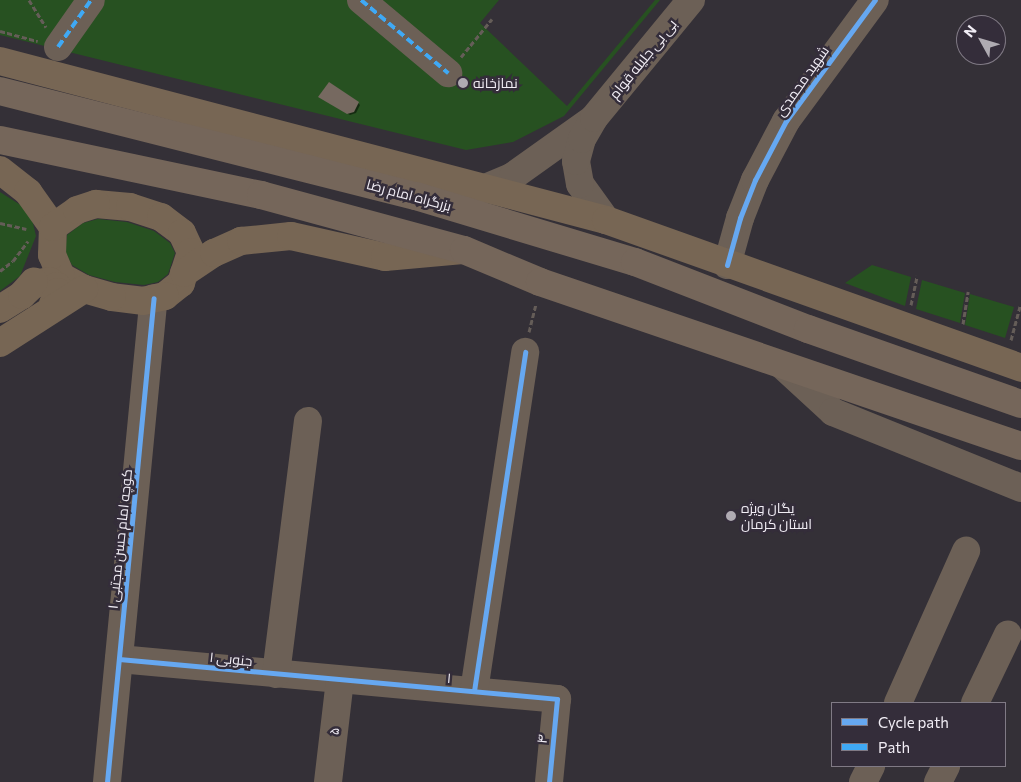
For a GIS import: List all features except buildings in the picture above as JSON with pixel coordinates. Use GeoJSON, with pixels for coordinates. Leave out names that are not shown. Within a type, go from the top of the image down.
{"type":"FeatureCollection","features":[{"type":"Feature","properties":{"kind":"highway","name":"بزرگراه امام رضا"},"geometry":{"type":"LineString","coordinates":[[0,91],[416,196],[635,262],[808,330],[1021,404]]}},
{"type":"Feature","properties":{"kind":"highway"},"geometry":{"type":"LineString","coordinates":[[0,140],[261,195],[464,250],[540,282],[1021,446]]}},
{"type":"Feature","properties":{"kind":"main road"},"geometry":{"type":"LineString","coordinates":[[0,61],[606,220],[727,265],[1021,368]]}},
{"type":"Feature","properties":{"kind":"main road"},"geometry":{"type":"LineString","coordinates":[[0,170],[28,192],[42,233],[61,276],[84,289],[112,297],[144,300],[165,296],[181,283],[191,252],[182,233],[161,218],[130,207],[96,204],[77,210],[42,233]]}},
{"type":"Feature","properties":{"kind":"main road"},"geometry":{"type":"LineString","coordinates":[[416,196],[483,189]]}},
{"type":"Feature","properties":{"kind":"main road"},"geometry":{"type":"LineString","coordinates":[[184,273],[214,253],[241,241],[292,236],[385,257],[464,250]]}},
{"type":"Feature","properties":{"kind":"main road"},"geometry":{"type":"LineString","coordinates":[[11,302],[42,273],[52,255]]}},
{"type":"Feature","properties":{"kind":"main road"},"geometry":{"type":"LineString","coordinates":[[11,302],[34,284],[50,281],[57,286],[57,298],[40,318]]}},
{"type":"Feature","properties":{"kind":"main road"},"geometry":{"type":"LineString","coordinates":[[0,343],[84,289]]}},
{"type":"Feature","properties":{"kind":"street"},"geometry":{"type":"LineString","coordinates":[[58,46],[91,0]]}},
{"type":"Feature","properties":{"kind":"street"},"geometry":{"type":"LineString","coordinates":[[361,0],[448,73]]}},
{"type":"Feature","properties":{"kind":"street","name":"بی بی جلیله قوام"},"geometry":{"type":"LineString","coordinates":[[594,118],[691,0]]}},
{"type":"Feature","properties":{"kind":"street","name":"شهید محمدی"},"geometry":{"type":"LineString","coordinates":[[727,265],[740,218],[755,180],[786,121],[875,0]]}},
{"type":"Feature","properties":{"kind":"street"},"geometry":{"type":"LineString","coordinates":[[483,189],[512,176],[594,118]]}},
{"type":"Feature","properties":{"kind":"street"},"geometry":{"type":"LineString","coordinates":[[594,118],[582,139],[576,161],[580,184],[606,220]]}},
{"type":"Feature","properties":{"kind":"street","name":"کوچه امام حسن مجتبی ۱"},"geometry":{"type":"LineString","coordinates":[[108,782],[154,298]]}},
{"type":"Feature","properties":{"kind":"street"},"geometry":{"type":"LineString","coordinates":[[474,691],[525,352]]}},
{"type":"Feature","properties":{"kind":"street"},"geometry":{"type":"LineString","coordinates":[[783,366],[833,412],[1021,488]]}},
{"type":"Feature","properties":{"kind":"street"},"geometry":{"type":"LineString","coordinates":[[276,674],[308,421]]}},
{"type":"Feature","properties":{"kind":"street"},"geometry":{"type":"LineString","coordinates":[[898,702],[966,551]]}},
{"type":"Feature","properties":{"kind":"street"},"geometry":{"type":"LineString","coordinates":[[975,702],[1008,634]]}},
{"type":"Feature","properties":{"kind":"street","name":"۱ جنوبی"},"geometry":{"type":"LineString","coordinates":[[120,659],[340,680]]}},
{"type":"Feature","properties":{"kind":"street","name":"۱‍"},"geometry":{"type":"LineString","coordinates":[[340,680],[557,699]]}},
{"type":"Feature","properties":{"kind":"street","name":"۵"},"geometry":{"type":"LineString","coordinates":[[328,782],[340,680]]}},
{"type":"Feature","properties":{"kind":"street","name":"۴"},"geometry":{"type":"LineString","coordinates":[[549,782],[557,699]]}},
{"type":"Feature","properties":{"kind":"street"},"geometry":{"type":"LineString","coordinates":[[938,782],[946,767]]}},
{"type":"Feature","properties":{"kind":"path"},"geometry":{"type":"LineString","coordinates":[[29,0],[58,46]]}},
{"type":"Feature","properties":{"kind":"path"},"geometry":{"type":"LineString","coordinates":[[448,73],[492,19]]}},
{"type":"Feature","properties":{"kind":"path"},"geometry":{"type":"LineString","coordinates":[[0,31],[58,46]]}},
{"type":"Feature","properties":{"kind":"path"},"geometry":{"type":"LineString","coordinates":[[0,223],[28,229],[27,222]]}},
{"type":"Feature","properties":{"kind":"path"},"geometry":{"type":"LineString","coordinates":[[0,271],[42,233]]}},
{"type":"Feature","properties":{"kind":"path"},"geometry":{"type":"LineString","coordinates":[[910,310],[917,276]]}},
{"type":"Feature","properties":{"kind":"path"},"geometry":{"type":"LineString","coordinates":[[525,352],[540,282]]}},
{"type":"Feature","properties":{"kind":"path"},"geometry":{"type":"LineString","coordinates":[[962,327],[968,291]]}},
{"type":"Feature","properties":{"kind":"path"},"geometry":{"type":"LineString","coordinates":[[1010,343],[1020,306]]}},
{"type":"Feature","properties":{"kind":"green space"},"geometry":{"type":"Polygon","coordinates":[[[0,0],[499,0],[480,23],[567,106],[655,0],[660,0],[564,116],[513,142],[466,150],[0,35],[0,0]]]}},
{"type":"Feature","properties":{"kind":"green space"},"geometry":{"type":"Polygon","coordinates":[[[0,192],[30,211],[36,236],[20,276],[0,291],[0,192]]]}},
{"type":"Feature","properties":{"kind":"green space"},"geometry":{"type":"Polygon","coordinates":[[[98,219],[127,222],[154,231],[170,243],[175,253],[168,274],[158,282],[144,285],[115,282],[89,275],[72,265],[65,252],[67,235],[83,223],[98,219]]]}},
{"type":"Feature","properties":{"kind":"green space"},"geometry":{"type":"Polygon","coordinates":[[[872,265],[911,277],[905,306],[845,283],[872,265]]]}},
{"type":"Feature","properties":{"kind":"green space"},"geometry":{"type":"Polygon","coordinates":[[[922,280],[965,293],[960,323],[916,309],[922,280]]]}},
{"type":"Feature","properties":{"kind":"green space"},"geometry":{"type":"Polygon","coordinates":[[[970,294],[1014,307],[1005,338],[965,325],[970,294]]]}},
{"type":"Feature","properties":{"kind":"marked path"},"geometry":{"type":"LineString","coordinates":[[58,47],[91,0]]}},
{"type":"Feature","properties":{"kind":"marked path"},"geometry":{"type":"LineString","coordinates":[[361,0],[448,73]]}},
{"type":"Feature","properties":{"kind":"cycle path"},"geometry":{"type":"LineString","coordinates":[[727,265],[740,218],[755,180],[786,121],[875,0]]}},
{"type":"Feature","properties":{"kind":"cycle path"},"geometry":{"type":"LineString","coordinates":[[107,782],[154,298]]}},
{"type":"Feature","properties":{"kind":"cycle path"},"geometry":{"type":"LineString","coordinates":[[474,691],[525,352]]}},
{"type":"Feature","properties":{"kind":"cycle path"},"geometry":{"type":"LineString","coordinates":[[119,659],[557,699],[549,782]]}},
{"type":"Feature","properties":{"kind":"place","name":"نمازخانه"},"geometry":{"type":"Point","coordinates":[463,83]}},
{"type":"Feature","properties":{"kind":"place","name":"یگان ویژه استان کرمان"},"geometry":{"type":"Point","coordinates":[731,516]}}]}
